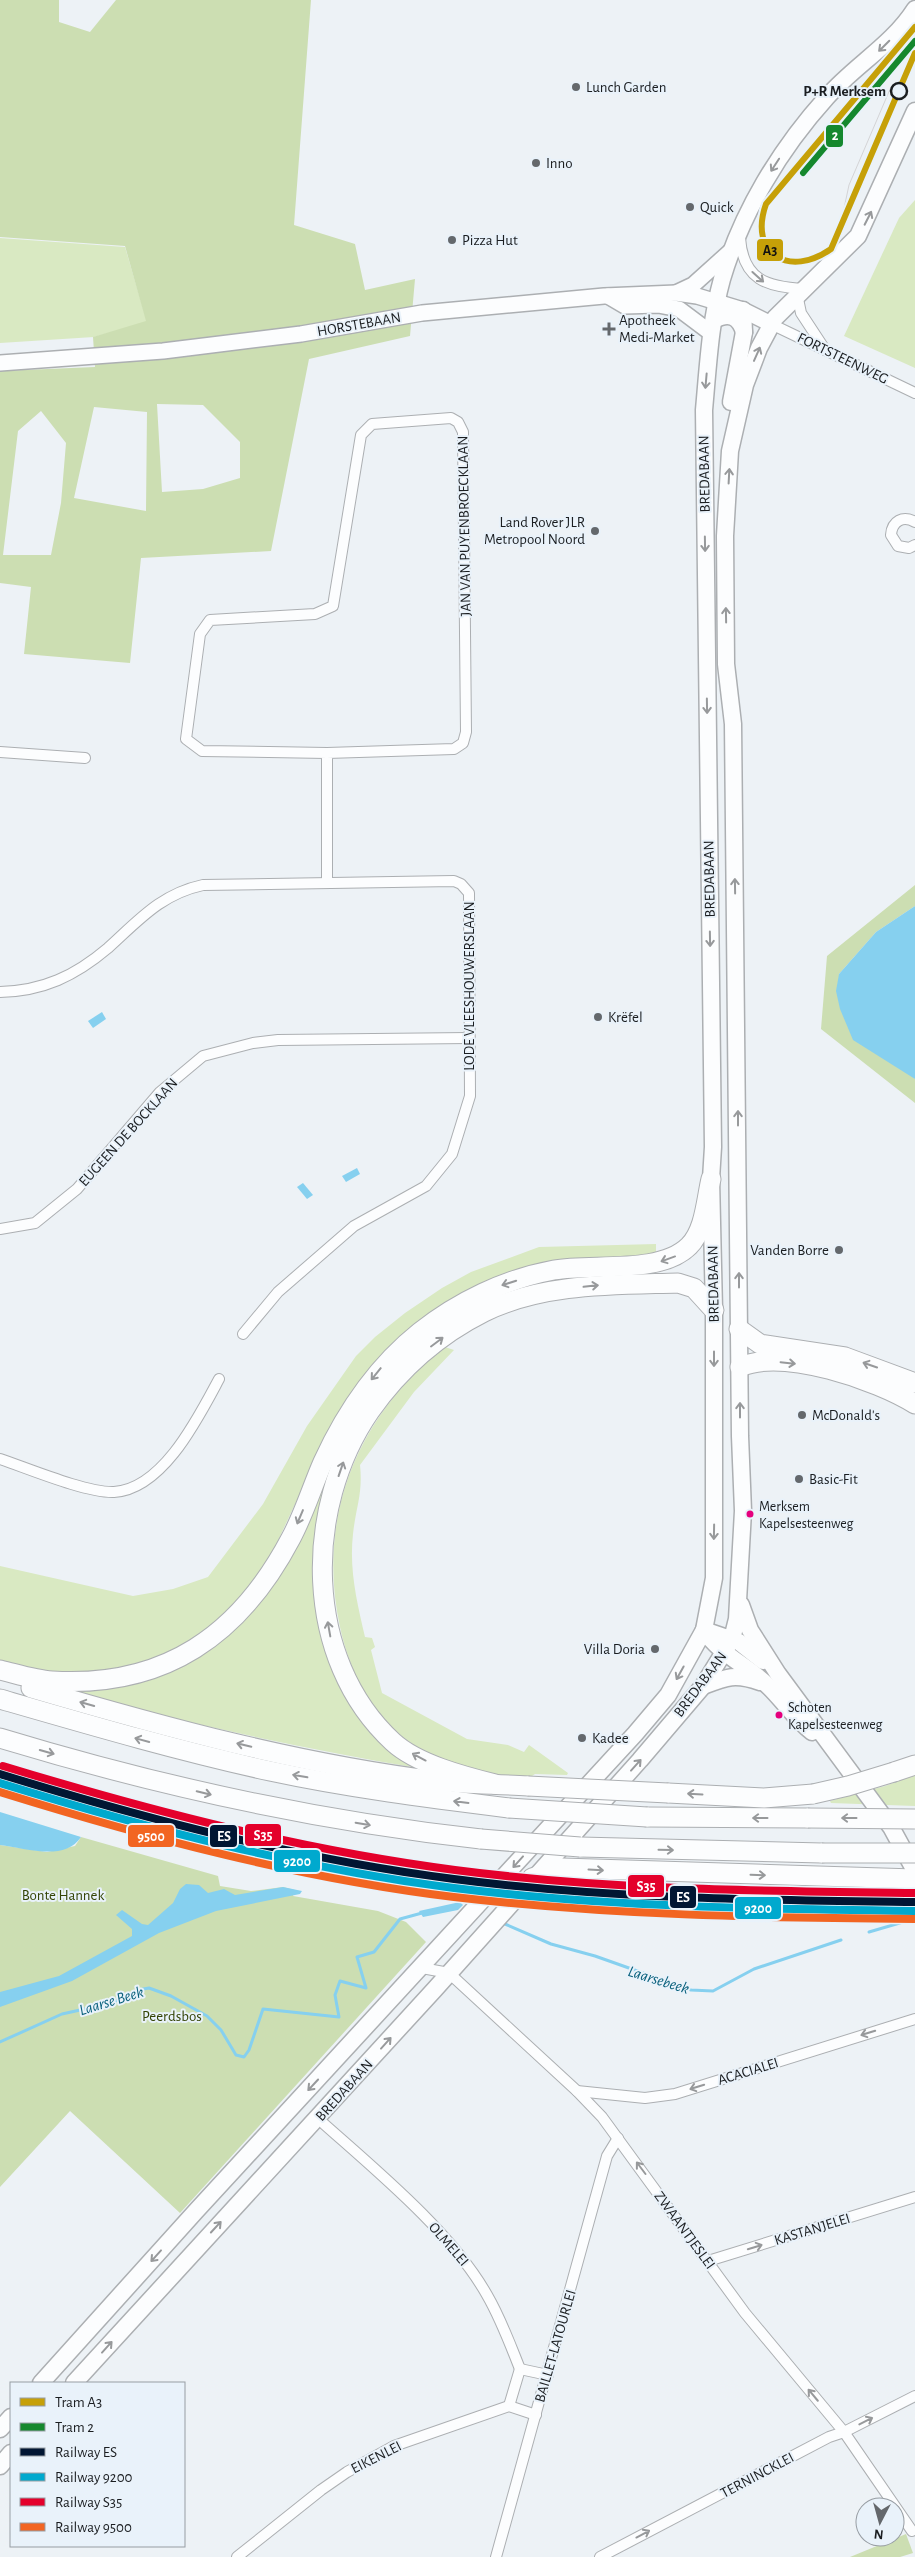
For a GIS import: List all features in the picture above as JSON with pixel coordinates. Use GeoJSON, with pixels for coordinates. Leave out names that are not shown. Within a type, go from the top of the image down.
{"type":"FeatureCollection","features":[{"type":"Feature","properties":{"kind":"highway"},"geometry":{"type":"LineString","coordinates":[[0,1670],[49,1681],[91,1681],[135,1675],[183,1656],[209,1641],[229,1624],[263,1585],[292,1536],[323,1462],[349,1412],[378,1371],[418,1333],[483,1292],[509,1283],[553,1270],[651,1264],[677,1255],[689,1246],[696,1236],[711,1179]]}},
{"type":"Feature","properties":{"kind":"highway"},"geometry":{"type":"LineString","coordinates":[[495,1784],[448,1772],[394,1743],[371,1718],[349,1688],[332,1647],[322,1578],[325,1530],[332,1498],[347,1454],[369,1412],[394,1380],[418,1356],[450,1332],[484,1312],[517,1300],[570,1288],[678,1283],[694,1288],[714,1310]]}},
{"type":"Feature","properties":{"kind":"highway"},"geometry":{"type":"LineString","coordinates":[[740,1329],[760,1344],[845,1356],[915,1383]]}},
{"type":"Feature","properties":{"kind":"highway"},"geometry":{"type":"LineString","coordinates":[[740,1367],[750,1362],[769,1361],[830,1370],[862,1378],[915,1404]]}},
{"type":"Feature","properties":{"kind":"highway"},"geometry":{"type":"LineString","coordinates":[[0,1678],[149,1722],[274,1752],[436,1780],[764,1798],[813,1794],[848,1786],[915,1765]]}},
{"type":"Feature","properties":{"kind":"highway"},"geometry":{"type":"LineString","coordinates":[[0,1699],[146,1741],[271,1771],[398,1794],[509,1808],[647,1817],[915,1818]]}},
{"type":"Feature","properties":{"kind":"highway"},"geometry":{"type":"LineString","coordinates":[[0,1738],[148,1780],[263,1806],[396,1830],[481,1839],[617,1849],[915,1853]]}},
{"type":"Feature","properties":{"kind":"highway"},"geometry":{"type":"LineString","coordinates":[[532,1878],[562,1868],[915,1879]]}},
{"type":"Feature","properties":{"kind":"main road","name":"BREDABAAN"},"geometry":{"type":"LineString","coordinates":[[42,2382],[196,2211],[420,1970],[592,1778],[635,1734],[668,1695],[704,1630],[714,1578],[714,1310],[711,1179],[713,1147],[704,410],[713,327],[718,302],[736,242],[762,185],[793,138],[826,98],[878,52],[905,24],[915,9]]}},
{"type":"Feature","properties":{"kind":"main road","name":"BREDABAAN"},"geometry":{"type":"LineString","coordinates":[[75,2382],[449,1973],[610,1793],[702,1686],[729,1646],[740,1600],[743,1511],[740,1436],[734,790],[732,724],[726,664],[725,536],[730,451],[745,385],[771,324],[800,291],[858,236],[915,111]]}},
{"type":"Feature","properties":{"kind":"main road"},"geometry":{"type":"LineString","coordinates":[[730,451],[730,414],[744,332],[743,310]]}},
{"type":"Feature","properties":{"kind":"main road"},"geometry":{"type":"LineString","coordinates":[[713,327],[723,315],[733,316],[741,321],[744,332]]}},
{"type":"Feature","properties":{"kind":"main road"},"geometry":{"type":"LineString","coordinates":[[708,786],[710,780],[720,774],[730,779],[734,790]]}},
{"type":"Feature","properties":{"kind":"main road"},"geometry":{"type":"LineString","coordinates":[[714,1437],[722,1446],[727,1447],[738,1442],[740,1436]]}},
{"type":"Feature","properties":{"kind":"main road"},"geometry":{"type":"LineString","coordinates":[[740,1600],[750,1630],[772,1680]]}},
{"type":"Feature","properties":{"kind":"main road"},"geometry":{"type":"LineString","coordinates":[[704,1630],[729,1646],[772,1680],[831,1748],[891,1827],[915,1871]]}},
{"type":"Feature","properties":{"kind":"main road"},"geometry":{"type":"LineString","coordinates":[[702,1686],[730,1676],[772,1680]]}},
{"type":"Feature","properties":{"kind":"main road"},"geometry":{"type":"LineString","coordinates":[[0,2429],[10,2418]]}},
{"type":"Feature","properties":{"kind":"main road"},"geometry":{"type":"LineString","coordinates":[[0,2466],[10,2454]]}},
{"type":"Feature","properties":{"kind":"street"},"geometry":{"type":"LineString","coordinates":[[676,293],[693,284],[736,242],[744,260],[760,280],[776,287],[800,291],[801,312],[826,351]]}},
{"type":"Feature","properties":{"kind":"street","name":"HORSTEBAAN"},"geometry":{"type":"LineString","coordinates":[[0,363],[164,351],[301,334],[422,312],[608,296],[676,293],[718,302],[743,310],[771,324]]}},
{"type":"Feature","properties":{"kind":"street"},"geometry":{"type":"LineString","coordinates":[[608,296],[625,306],[658,305],[679,309],[713,327]]}},
{"type":"Feature","properties":{"kind":"street","name":"FORTSTEENWEG"},"geometry":{"type":"LineString","coordinates":[[771,324],[915,393]]}},
{"type":"Feature","properties":{"kind":"street","name":"JAN VAN PUYENBROECKLAAN"},"geometry":{"type":"LineString","coordinates":[[451,418],[458,422],[463,432],[466,732],[463,744],[454,749],[327,752],[202,751],[186,739],[200,634],[210,620],[315,614],[333,606],[361,435],[372,424],[451,418]]}},
{"type":"Feature","properties":{"kind":"street"},"geometry":{"type":"LineString","coordinates":[[914,519],[898,520],[891,530],[891,535],[898,546],[909,548],[915,545]]}},
{"type":"Feature","properties":{"kind":"street"},"geometry":{"type":"LineString","coordinates":[[0,752],[84,758]]}},
{"type":"Feature","properties":{"kind":"street"},"geometry":{"type":"LineString","coordinates":[[327,752],[327,883]]}},
{"type":"Feature","properties":{"kind":"street","name":"LODE VLEESHOUWERSLAAN"},"geometry":{"type":"LineString","coordinates":[[0,992],[36,989],[69,976],[106,949],[161,901],[182,889],[203,885],[454,881],[461,884],[469,894],[470,1096],[452,1154],[426,1186],[354,1226],[278,1292],[243,1334]]}},
{"type":"Feature","properties":{"kind":"street","name":"EUGEEN DE BOCKLAAN"},"geometry":{"type":"LineString","coordinates":[[0,1229],[35,1223],[77,1189],[160,1092],[203,1056],[253,1042],[278,1040],[470,1038]]}},
{"type":"Feature","properties":{"kind":"street"},"geometry":{"type":"LineString","coordinates":[[0,1458],[74,1484],[112,1492],[136,1487],[167,1461],[194,1425],[219,1379]]}},
{"type":"Feature","properties":{"kind":"street"},"geometry":{"type":"LineString","coordinates":[[592,1778],[610,1793]]}},
{"type":"Feature","properties":{"kind":"street"},"geometry":{"type":"LineString","coordinates":[[420,1970],[449,1973]]}},
{"type":"Feature","properties":{"kind":"street","name":"ZWAANTJESLEI"},"geometry":{"type":"LineString","coordinates":[[449,1973],[577,2091],[618,2138],[745,2313],[844,2432],[912,2531]]}},
{"type":"Feature","properties":{"kind":"street","name":"ACACIALEI"},"geometry":{"type":"LineString","coordinates":[[577,2091],[636,2097],[675,2094],[915,2019]]}},
{"type":"Feature","properties":{"kind":"street","name":"OLMELEI"},"geometry":{"type":"LineString","coordinates":[[324,2124],[431,2223],[470,2268],[502,2324],[520,2369]]}},
{"type":"Feature","properties":{"kind":"street","name":"BAILLET-LATOURLEI"},"geometry":{"type":"LineString","coordinates":[[496,2557],[548,2375],[607,2156],[618,2138]]}},
{"type":"Feature","properties":{"kind":"street","name":"KASTANJELEI"},"geometry":{"type":"LineString","coordinates":[[708,2261],[915,2197]]}},
{"type":"Feature","properties":{"kind":"street"},"geometry":{"type":"LineString","coordinates":[[536,2415],[509,2406],[520,2369],[548,2375]]}},
{"type":"Feature","properties":{"kind":"street","name":"TERNINCKLEI"},"geometry":{"type":"LineString","coordinates":[[600,2557],[820,2442],[915,2396]]}},
{"type":"Feature","properties":{"kind":"street","name":"EIKENLEI"},"geometry":{"type":"LineString","coordinates":[[237,2557],[322,2490],[360,2464],[394,2446],[509,2406]]}},
{"type":"Feature","properties":{"kind":"green space"},"geometry":{"type":"Polygon","coordinates":[[[0,0],[59,0],[59,22],[90,32],[116,0],[311,0],[294,225],[355,244],[365,290],[415,279],[410,336],[309,359],[271,551],[141,558],[130,663],[24,654],[31,587],[0,583],[0,371],[95,367],[93,337],[146,321],[125,246],[0,237],[0,0]],[[157,404],[162,492],[203,489],[240,478],[240,442],[203,405],[157,404]],[[94,407],[74,498],[146,511],[147,412],[94,407]],[[41,411],[18,431],[3,555],[51,555],[61,503],[66,443],[41,411]]]}},
{"type":"Feature","properties":{"kind":"green space"},"geometry":{"type":"Polygon","coordinates":[[[915,200],[915,368],[844,336],[899,218],[915,200]]]}},
{"type":"Feature","properties":{"kind":"green space"},"geometry":{"type":"Polygon","coordinates":[[[0,238],[125,247],[147,322],[94,337],[0,343],[0,238]]]}},
{"type":"Feature","properties":{"kind":"green space"},"geometry":{"type":"Polygon","coordinates":[[[915,885],[915,906],[876,932],[839,974],[915,1079],[915,1103],[821,1029],[827,956],[915,885]]]}},
{"type":"Feature","properties":{"kind":"green space"},"geometry":{"type":"Polygon","coordinates":[[[656,1244],[656,1255],[562,1260],[359,1382],[331,1427],[268,1562],[247,1592],[202,1635],[154,1660],[111,1671],[51,1672],[0,1662],[0,1566],[133,1596],[173,1589],[208,1577],[263,1504],[307,1426],[356,1356],[375,1337],[405,1313],[442,1288],[471,1272],[539,1247],[656,1244]]]}},
{"type":"Feature","properties":{"kind":"green space"},"geometry":{"type":"Polygon","coordinates":[[[445,1347],[454,1350],[414,1392],[360,1465],[361,1484],[353,1534],[352,1560],[357,1599],[365,1637],[372,1638],[375,1647],[371,1650],[382,1693],[467,1739],[508,1745],[524,1752],[529,1745],[568,1773],[567,1775],[535,1774],[529,1778],[475,1770],[440,1758],[407,1741],[383,1719],[366,1695],[353,1669],[343,1641],[334,1586],[334,1547],[339,1508],[351,1472],[367,1437],[388,1404],[414,1374],[445,1347]]]}},
{"type":"Feature","properties":{"kind":"green space"},"geometry":{"type":"Polygon","coordinates":[[[349,1423],[334,1476],[330,1652],[418,1768],[242,1734],[154,1714],[67,1691],[112,1685],[243,1619],[349,1423]]]}},
{"type":"Feature","properties":{"kind":"green space"},"geometry":{"type":"Polygon","coordinates":[[[915,1775],[915,1806],[831,1803],[830,1801],[885,1786],[915,1775]]]}},
{"type":"Feature","properties":{"kind":"green space","name":"Peerdsbos"},"geometry":{"type":"Polygon","coordinates":[[[81,1837],[218,1876],[220,1886],[251,1891],[283,1887],[295,1890],[293,1896],[378,1911],[406,1922],[426,1942],[180,2213],[70,2111],[0,2187],[0,1845],[47,1852],[75,1846],[81,1837]]]}},
{"type":"Feature","properties":{"kind":"green space"},"geometry":{"type":"Polygon","coordinates":[[[905,2534],[913,2553],[900,2557],[850,2557],[874,2547],[905,2547],[905,2534]]]}},
{"type":"Feature","properties":{"kind":"water"},"geometry":{"type":"Polygon","coordinates":[[[915,906],[915,1079],[853,1040],[840,1009],[836,991],[839,974],[876,932],[915,906]]]}},
{"type":"Feature","properties":{"kind":"water"},"geometry":{"type":"Polygon","coordinates":[[[102,1012],[106,1019],[93,1028],[88,1021],[102,1012]]]}},
{"type":"Feature","properties":{"kind":"water"},"geometry":{"type":"Polygon","coordinates":[[[357,1168],[360,1174],[346,1182],[342,1176],[357,1168]]]}},
{"type":"Feature","properties":{"kind":"water"},"geometry":{"type":"Polygon","coordinates":[[[303,1183],[313,1195],[307,1199],[297,1187],[303,1183]]]}},
{"type":"Feature","properties":{"kind":"water"},"geometry":{"type":"Polygon","coordinates":[[[0,1812],[81,1837],[74,1845],[55,1851],[44,1852],[0,1845],[0,1812]]]}},
{"type":"Feature","properties":{"kind":"water"},"geometry":{"type":"Polygon","coordinates":[[[186,1884],[199,1885],[208,1893],[224,1889],[235,1895],[283,1887],[302,1891],[300,1894],[216,1911],[159,1933],[72,1981],[0,2007],[0,1992],[59,1976],[132,1936],[132,1929],[116,1915],[122,1910],[142,1924],[148,1925],[173,1903],[180,1889],[186,1884]]]}},
{"type":"Feature","properties":{"kind":"water"},"geometry":{"type":"Polygon","coordinates":[[[460,1902],[463,1905],[458,1910],[423,1917],[419,1911],[460,1902]]]}},
{"type":"Feature","properties":{"kind":"waterway","name":"Laarse Beek"},"geometry":{"type":"LineString","coordinates":[[0,2042],[62,2014],[112,2003],[138,1990],[149,1988],[171,1996],[207,2016],[221,2030],[236,2055],[244,2057],[249,2050],[263,2009],[339,2017],[335,1995],[340,1981],[366,1988],[357,1957],[374,1952],[400,1919],[422,1913]]}},
{"type":"Feature","properties":{"kind":"waterway","name":"Laarsebeek"},"geometry":{"type":"LineString","coordinates":[[869,1932],[910,1920]]}},
{"type":"Feature","properties":{"kind":"waterway","name":"Laarsebeek"},"geometry":{"type":"LineString","coordinates":[[505,1924],[551,1944],[595,1956],[691,1990],[713,1991],[754,1969],[841,1940]]}},
{"type":"Feature","properties":{"kind":"tram line","name":"A3"},"geometry":{"type":"LineString","coordinates":[[915,27],[766,204],[762,222],[763,237],[768,248],[776,256],[788,261],[801,261],[816,257],[831,249],[915,53]]}},
{"type":"Feature","properties":{"kind":"tram line","name":"2"},"geometry":{"type":"LineString","coordinates":[[803,173],[915,41]]}},
{"type":"Feature","properties":{"kind":"tram line"},"geometry":{"type":"LineString","coordinates":[[839,232],[849,185],[891,87]]}},
{"type":"Feature","properties":{"kind":"rail line","name":"S35"},"geometry":{"type":"LineString","coordinates":[[3,1766],[114,1798],[227,1827],[340,1852],[397,1862],[512,1877],[627,1886],[915,1893]]}},
{"type":"Feature","properties":{"kind":"rail line","name":"ES"},"geometry":{"type":"LineString","coordinates":[[0,1774],[112,1807],[225,1836],[339,1861],[396,1871],[511,1886],[626,1895],[915,1902]]}},
{"type":"Feature","properties":{"kind":"rail line","name":"9200"},"geometry":{"type":"LineString","coordinates":[[0,1783],[112,1816],[225,1845],[339,1870],[396,1880],[511,1894],[626,1903],[742,1908],[915,1911]]}},
{"type":"Feature","properties":{"kind":"rail line","name":"9500"},"geometry":{"type":"LineString","coordinates":[[0,1792],[224,1855],[281,1868],[396,1889],[511,1903],[626,1912],[800,1918],[915,1919]]}},
{"type":"Feature","properties":{"kind":"place","name":"Lunch Garden"},"geometry":{"type":"Point","coordinates":[576,87]}},
{"type":"Feature","properties":{"kind":"place","name":"P+R Merksem"},"geometry":{"type":"Point","coordinates":[899,91]}},
{"type":"Feature","properties":{"kind":"place","name":"Inno"},"geometry":{"type":"Point","coordinates":[536,163]}},
{"type":"Feature","properties":{"kind":"place","name":"Quick"},"geometry":{"type":"Point","coordinates":[690,207]}},
{"type":"Feature","properties":{"kind":"place","name":"Pizza Hut"},"geometry":{"type":"Point","coordinates":[452,240]}},
{"type":"Feature","properties":{"kind":"place","name":"Apotheek Medi-Market"},"geometry":{"type":"Point","coordinates":[609,329]}},
{"type":"Feature","properties":{"kind":"place","name":"Land Rover JLR Metropool Noord"},"geometry":{"type":"Point","coordinates":[595,531]}},
{"type":"Feature","properties":{"kind":"place","name":"Krëfel"},"geometry":{"type":"Point","coordinates":[598,1017]}},
{"type":"Feature","properties":{"kind":"place","name":"Vanden Borre"},"geometry":{"type":"Point","coordinates":[839,1250]}},
{"type":"Feature","properties":{"kind":"place","name":"McDonald's"},"geometry":{"type":"Point","coordinates":[802,1415]}},
{"type":"Feature","properties":{"kind":"place","name":"Basic-Fit"},"geometry":{"type":"Point","coordinates":[799,1479]}},
{"type":"Feature","properties":{"kind":"place","name":"Merksem Kapelsesteenweg"},"geometry":{"type":"Point","coordinates":[750,1514]}},
{"type":"Feature","properties":{"kind":"place","name":"Villa Doria"},"geometry":{"type":"Point","coordinates":[655,1649]}},
{"type":"Feature","properties":{"kind":"place","name":"Schoten Kapelsesteenweg"},"geometry":{"type":"Point","coordinates":[779,1715]}},
{"type":"Feature","properties":{"kind":"place","name":"Kadee"},"geometry":{"type":"Point","coordinates":[582,1738]}},
{"type":"Feature","properties":{"kind":"park label","name":"Bonte Hannek"},"geometry":{"type":"Point","coordinates":[63,1895]}}]}
